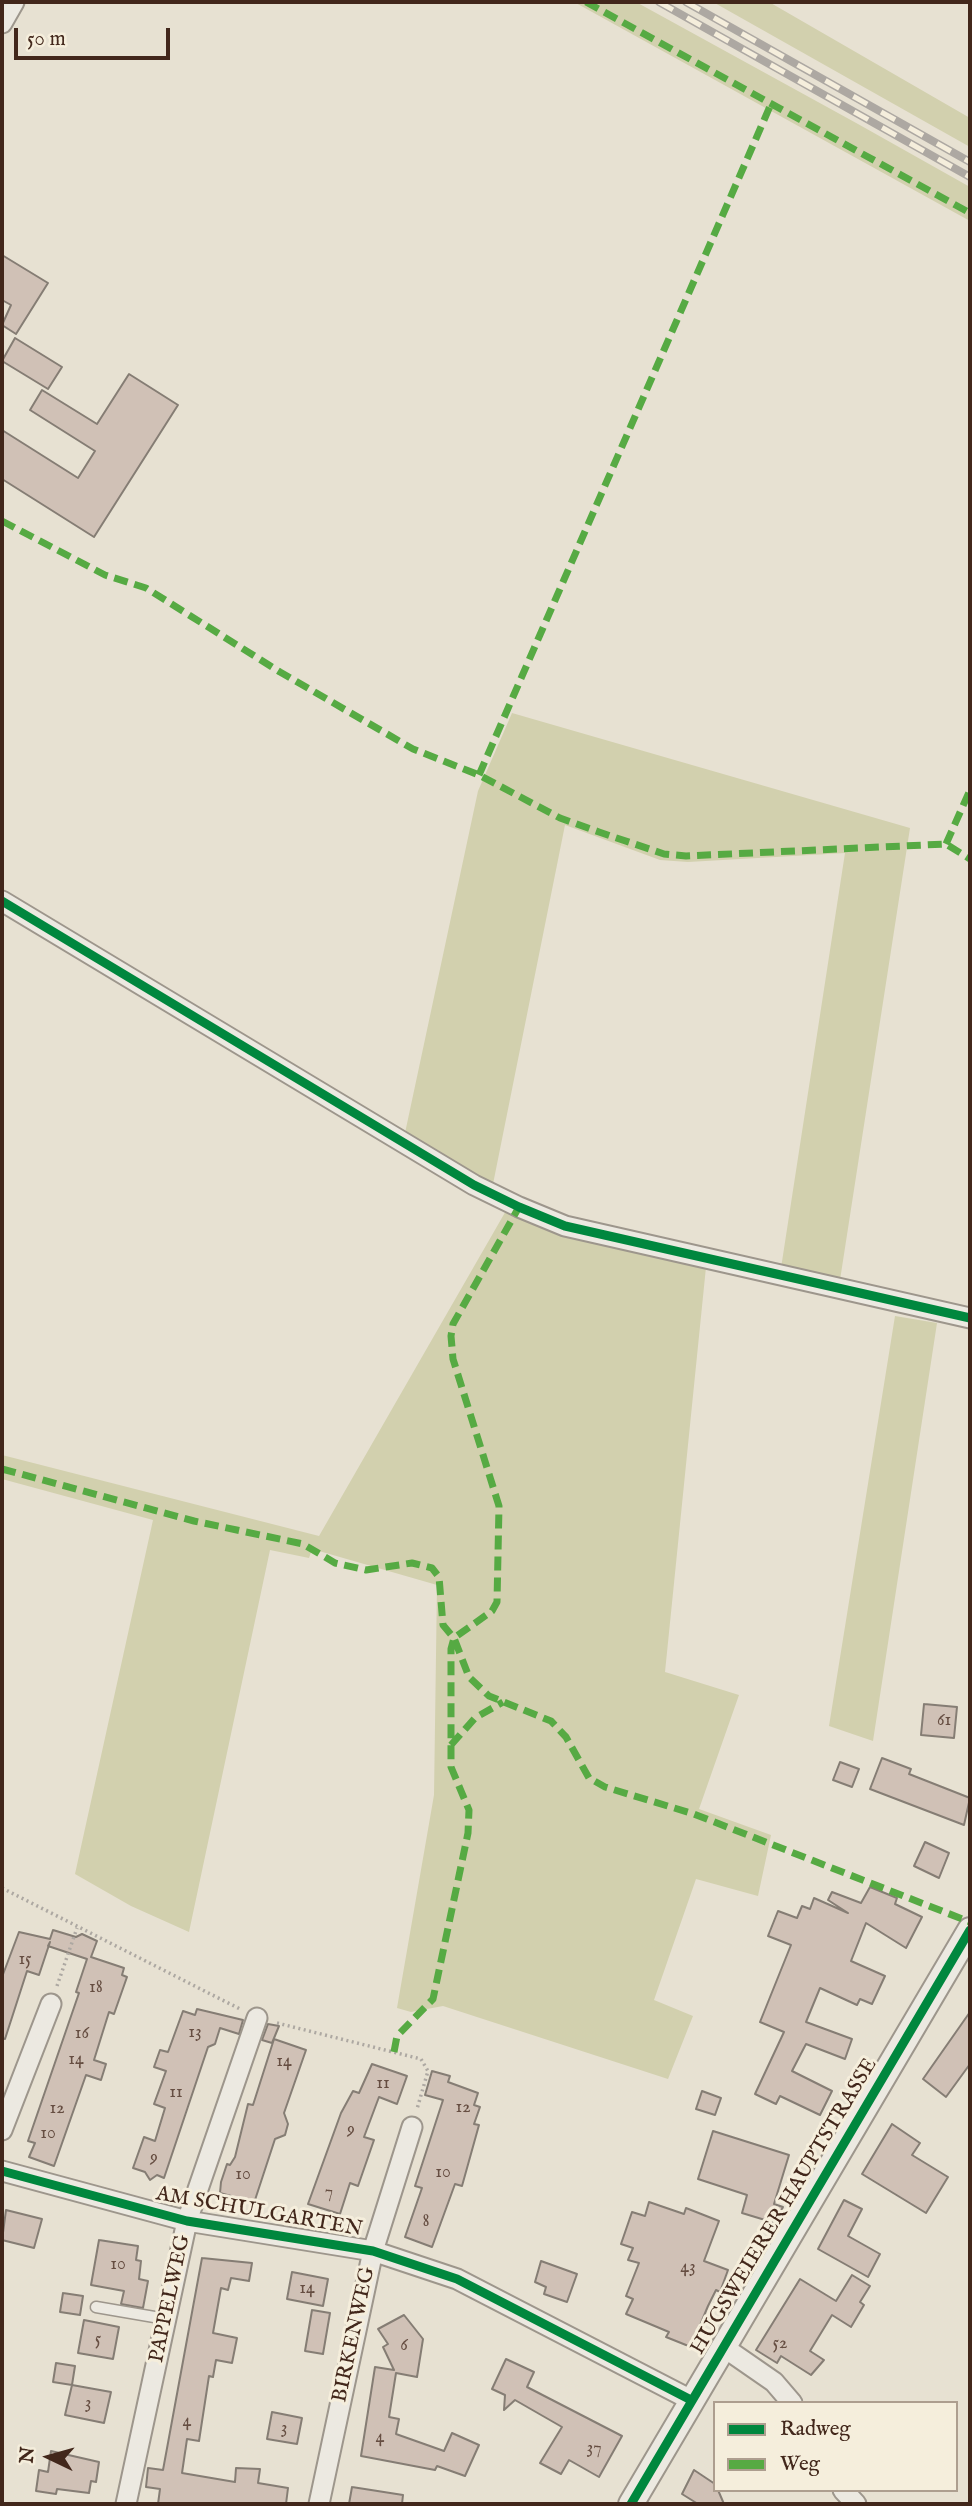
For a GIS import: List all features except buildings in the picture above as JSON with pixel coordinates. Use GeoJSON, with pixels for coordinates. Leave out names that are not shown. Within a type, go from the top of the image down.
{"type":"FeatureCollection","features":[{"type":"Feature","properties":{"kind":"street"},"geometry":{"type":"LineString","coordinates":[[2,23],[14,2]]}},
{"type":"Feature","properties":{"kind":"street"},"geometry":{"type":"LineString","coordinates":[[2,901],[474,1185],[519,1207],[565,1226],[970,1318]]}},
{"type":"Feature","properties":{"kind":"street","name":"HUGSWEIERER HAUPTSTRASSE"},"geometry":{"type":"LineString","coordinates":[[631,2504],[970,1930]]}},
{"type":"Feature","properties":{"kind":"street"},"geometry":{"type":"LineString","coordinates":[[2,2130],[51,2004]]}},
{"type":"Feature","properties":{"kind":"street","name":"PAPPELWEG"},"geometry":{"type":"LineString","coordinates":[[126,2504],[187,2221],[257,2018]]}},
{"type":"Feature","properties":{"kind":"street","name":"BIRKENWEG"},"geometry":{"type":"LineString","coordinates":[[319,2504],[373,2251],[412,2127]]}},
{"type":"Feature","properties":{"kind":"street","name":"AM SCHULGARTEN"},"geometry":{"type":"LineString","coordinates":[[2,2171],[187,2221],[373,2251],[457,2279],[691,2400]]}},
{"type":"Feature","properties":{"kind":"street"},"geometry":{"type":"LineString","coordinates":[[722,2346],[774,2382],[790,2401]]}},
{"type":"Feature","properties":{"kind":"lane"},"geometry":{"type":"LineString","coordinates":[[96,2306],[166,2319]]}},
{"type":"Feature","properties":{"kind":"path"},"geometry":{"type":"LineString","coordinates":[[2,1888],[257,2018],[421,2059],[428,2071],[412,2127]]}},
{"type":"Feature","properties":{"kind":"path"},"geometry":{"type":"LineString","coordinates":[[51,2004],[77,1928]]}},
{"type":"Feature","properties":{"kind":"shaded area"},"geometry":{"type":"Polygon","coordinates":[[[574,2],[636,2],[858,124],[970,187],[970,221],[574,2]]]}},
{"type":"Feature","properties":{"kind":"shaded area"},"geometry":{"type":"Polygon","coordinates":[[[713,2],[769,2],[970,118],[970,147],[713,2]]]}},
{"type":"Feature","properties":{"kind":"shaded area"},"geometry":{"type":"Polygon","coordinates":[[[512,713],[910,828],[840,1280],[781,1268],[845,853],[688,862],[660,860],[565,825],[493,1184],[405,1133],[478,791],[512,713]]]}},
{"type":"Feature","properties":{"kind":"shaded area"},"geometry":{"type":"Polygon","coordinates":[[[507,1209],[706,1267],[665,1672],[739,1695],[699,1809],[771,1835],[758,1896],[696,1879],[654,2000],[693,2016],[668,2079],[443,2006],[411,2012],[397,2008],[434,1795],[437,1585],[312,1549],[309,1558],[270,1550],[189,1932],[131,1906],[75,1874],[153,1520],[2,1479],[2,1455],[319,1536],[507,1209]]]}},
{"type":"Feature","properties":{"kind":"shaded area"},"geometry":{"type":"Polygon","coordinates":[[[895,1316],[937,1323],[873,1741],[829,1726],[895,1316]]]}},
{"type":"Feature","properties":{"kind":"railway"},"geometry":{"type":"LineString","coordinates":[[659,2],[970,177]]}},
{"type":"Feature","properties":{"kind":"railway"},"geometry":{"type":"LineString","coordinates":[[686,2],[970,162]]}},
{"type":"Feature","properties":{"kind":"marked path"},"geometry":{"type":"LineString","coordinates":[[586,2],[970,213]]}},
{"type":"Feature","properties":{"kind":"marked path"},"geometry":{"type":"LineString","coordinates":[[479,775],[771,104]]}},
{"type":"Feature","properties":{"kind":"marked path"},"geometry":{"type":"LineString","coordinates":[[2,521],[105,575],[146,588],[280,672],[413,749],[479,775],[560,818],[599,832],[664,854],[686,856],[946,844],[970,859]]}},
{"type":"Feature","properties":{"kind":"marked path"},"geometry":{"type":"LineString","coordinates":[[946,844],[970,790]]}},
{"type":"Feature","properties":{"kind":"marked path"},"geometry":{"type":"LineString","coordinates":[[394,2052],[397,2036],[433,1999],[468,1833],[469,1810],[451,1767],[451,1649],[454,1638],[492,1611],[497,1602],[499,1506],[453,1359],[451,1336],[453,1324],[519,1207]]}},
{"type":"Feature","properties":{"kind":"marked path"},"geometry":{"type":"LineString","coordinates":[[2,1469],[194,1521],[303,1544],[335,1563],[366,1570],[412,1563],[432,1568],[439,1577],[443,1625],[454,1638],[469,1677],[489,1696],[551,1721],[566,1737],[589,1778],[605,1787],[694,1814],[970,1922]]}},
{"type":"Feature","properties":{"kind":"marked path"},"geometry":{"type":"LineString","coordinates":[[451,1745],[475,1718],[503,1702]]}},
{"type":"Feature","properties":{"kind":"cycle path"},"geometry":{"type":"LineString","coordinates":[[2,901],[474,1185],[519,1207],[565,1226],[970,1318]]}},
{"type":"Feature","properties":{"kind":"cycle path"},"geometry":{"type":"LineString","coordinates":[[631,2504],[970,1930]]}},
{"type":"Feature","properties":{"kind":"cycle path"},"geometry":{"type":"LineString","coordinates":[[2,2171],[187,2221],[373,2251],[457,2279],[691,2400]]}}]}
